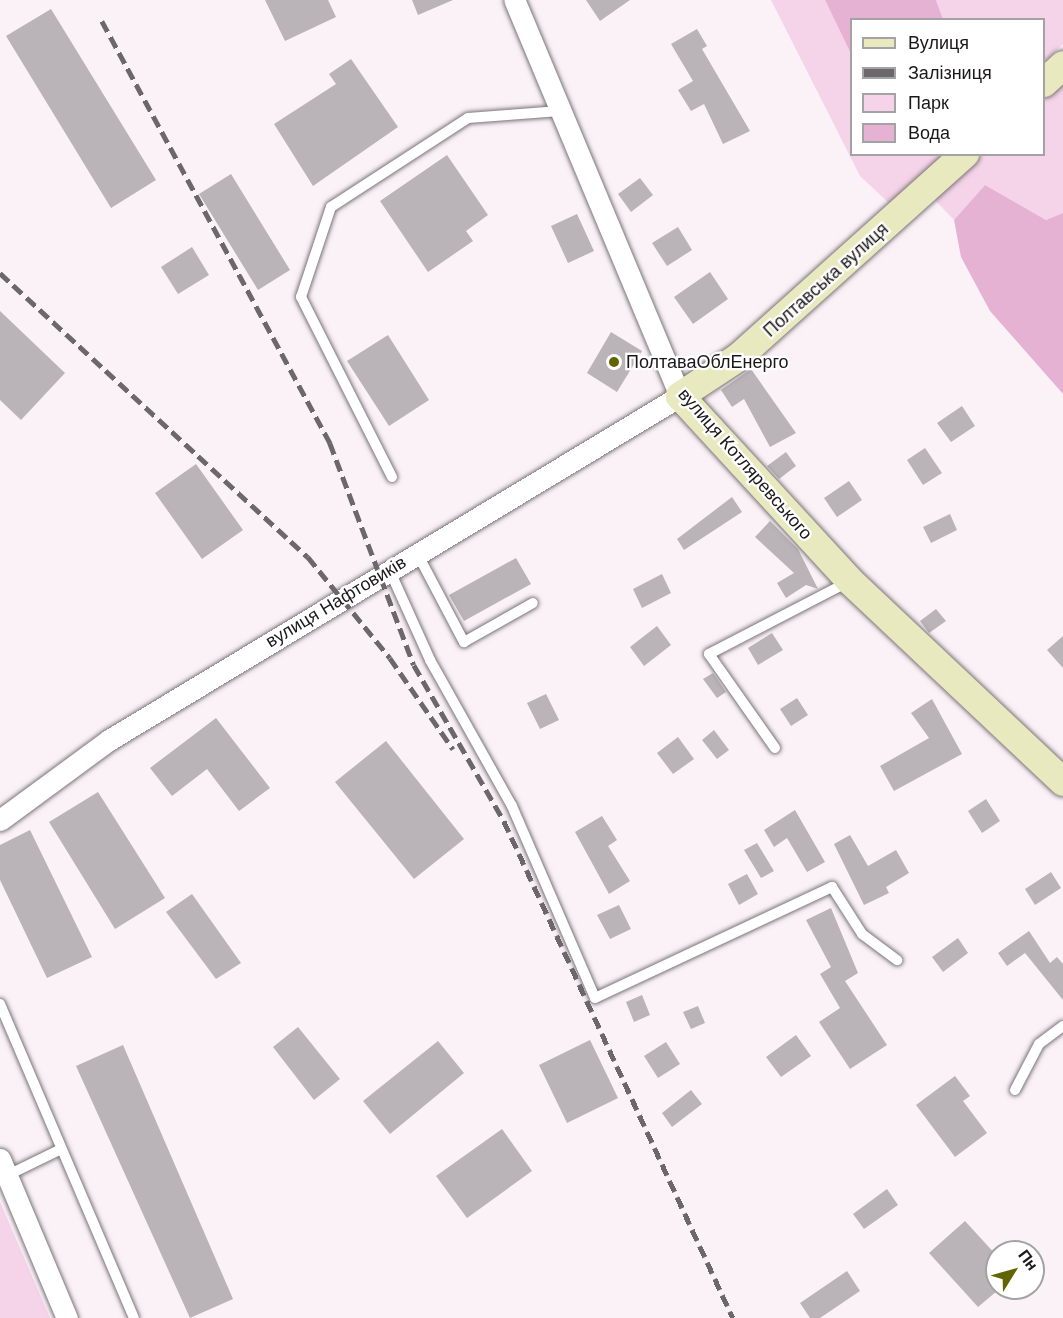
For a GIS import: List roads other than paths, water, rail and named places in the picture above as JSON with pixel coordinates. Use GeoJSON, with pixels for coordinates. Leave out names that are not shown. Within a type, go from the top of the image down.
{"type":"FeatureCollection","features":[{"type":"Feature","properties":{"kind":"street","name":"вулиця Котляревського"},"geometry":{"type":"LineString","coordinates":[[514,0],[680,396],[850,581],[1063,783]]}},
{"type":"Feature","properties":{"kind":"street"},"geometry":{"type":"LineString","coordinates":[[1045,82],[1063,65]]}},
{"type":"Feature","properties":{"kind":"street","name":"Полтавська вулиця"},"geometry":{"type":"LineString","coordinates":[[680,396],[739,357],[963,156]]}},
{"type":"Feature","properties":{"kind":"street","name":"вулиця Нафтовиків"},"geometry":{"type":"LineString","coordinates":[[0,820],[109,740],[389,569],[680,396]]}},
{"type":"Feature","properties":{"kind":"street"},"geometry":{"type":"LineString","coordinates":[[3,1168],[67,1318]]}},
{"type":"Feature","properties":{"kind":"lane"},"geometry":{"type":"LineString","coordinates":[[392,477],[301,297],[331,207],[468,118],[560,111]]}},
{"type":"Feature","properties":{"kind":"lane"},"geometry":{"type":"LineString","coordinates":[[417,553],[464,642],[532,603]]}},
{"type":"Feature","properties":{"kind":"lane"},"geometry":{"type":"LineString","coordinates":[[389,569],[429,660],[512,806],[595,998],[832,887],[862,934],[897,960]]}},
{"type":"Feature","properties":{"kind":"lane"},"geometry":{"type":"LineString","coordinates":[[775,748],[709,654],[850,581]]}},
{"type":"Feature","properties":{"kind":"lane"},"geometry":{"type":"LineString","coordinates":[[0,1004],[134,1318]]}},
{"type":"Feature","properties":{"kind":"lane"},"geometry":{"type":"LineString","coordinates":[[1015,1090],[1039,1044],[1063,1026]]}},
{"type":"Feature","properties":{"kind":"lane"},"geometry":{"type":"LineString","coordinates":[[3,1168],[61,1149]]}},
{"type":"Feature","properties":{"kind":"water"},"geometry":{"type":"Polygon","coordinates":[[[825,0],[936,0],[943,18],[850,18],[850,52],[825,0]]]}},
{"type":"Feature","properties":{"kind":"water"},"geometry":{"type":"Polygon","coordinates":[[[985,185],[1046,220],[1063,213],[1063,394],[990,311],[961,257],[954,220],[985,185]]]}},
{"type":"Feature","properties":{"kind":"railway"},"geometry":{"type":"LineString","coordinates":[[102,21],[330,443],[414,665],[504,821],[733,1318]]}},
{"type":"Feature","properties":{"kind":"railway"},"geometry":{"type":"LineString","coordinates":[[0,273],[308,557],[390,658],[453,749]]}},
{"type":"Feature","properties":{"kind":"place","name":"ПолтаваОблЕнерго"},"geometry":{"type":"Point","coordinates":[614,362]}}]}
